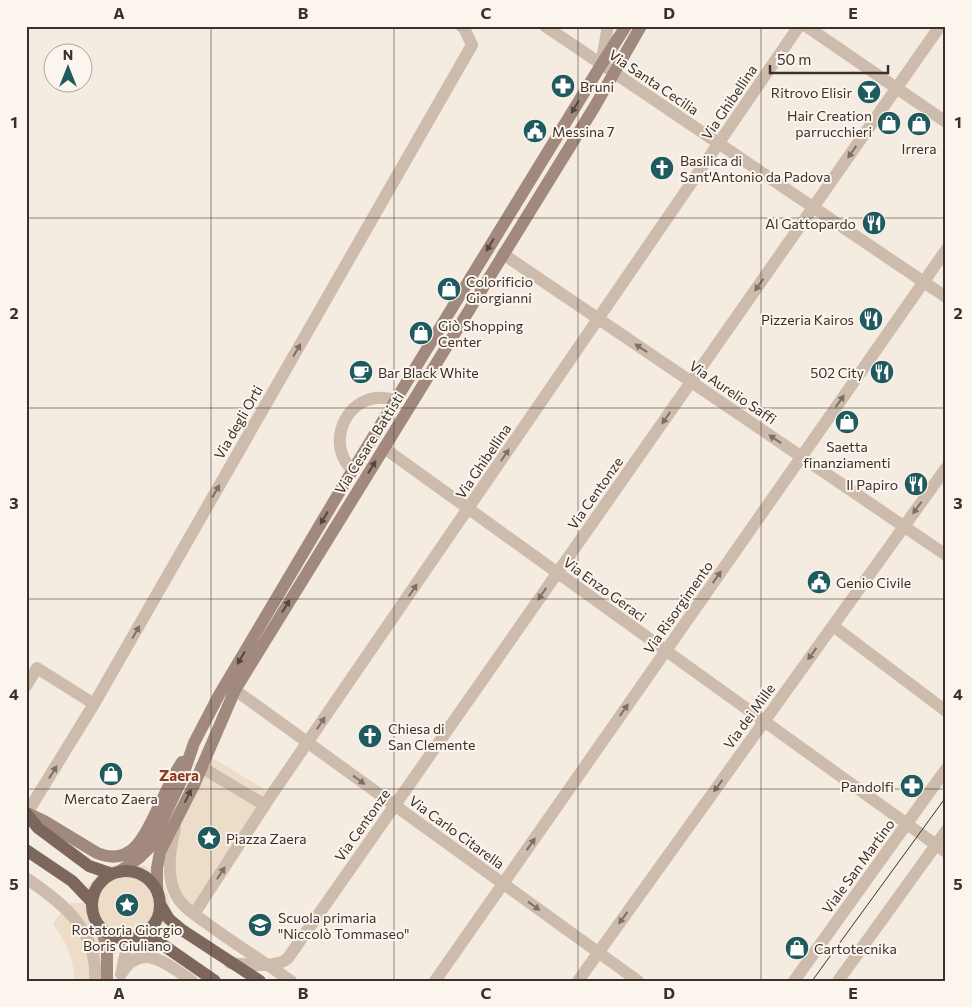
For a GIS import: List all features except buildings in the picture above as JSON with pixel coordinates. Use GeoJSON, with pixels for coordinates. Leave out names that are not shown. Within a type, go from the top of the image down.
{"type":"FeatureCollection","features":[{"type":"Feature","properties":{"kind":"main road","name":"Via Cesare Battisti"},"geometry":{"type":"LineString","coordinates":[[116,873],[140,857],[153,842],[181,781],[194,743],[219,695],[353,470],[626,26]]}},
{"type":"Feature","properties":{"kind":"main road","name":"Via Cesare Battisti"},"geometry":{"type":"LineString","coordinates":[[157,891],[157,868],[160,852],[179,816],[235,690],[614,74],[641,26]]}},
{"type":"Feature","properties":{"kind":"main road"},"geometry":{"type":"LineString","coordinates":[[27,813],[97,853],[106,856],[122,855],[130,852],[144,837],[177,769],[194,743]]}},
{"type":"Feature","properties":{"kind":"main road"},"geometry":{"type":"LineString","coordinates":[[27,813],[38,828],[82,861],[94,868],[116,873]]}},
{"type":"Feature","properties":{"kind":"main road"},"geometry":{"type":"LineString","coordinates":[[26,850],[72,881],[92,902]]}},
{"type":"Feature","properties":{"kind":"main road"},"geometry":{"type":"LineString","coordinates":[[215,981],[163,945],[141,936],[122,939],[108,934],[95,919],[92,902],[96,889],[106,878],[116,873],[131,871],[141,875],[151,882],[157,891],[160,904],[175,925],[260,981]]}},
{"type":"Feature","properties":{"kind":"main road"},"geometry":{"type":"LineString","coordinates":[[141,936],[156,922],[160,904]]}},
{"type":"Feature","properties":{"kind":"main road"},"geometry":{"type":"LineString","coordinates":[[102,928],[107,947],[107,981]]}},
{"type":"Feature","properties":{"kind":"street","name":"Via degli Orti"},"geometry":{"type":"LineString","coordinates":[[27,813],[94,704],[472,45],[464,28],[461,26]]}},
{"type":"Feature","properties":{"kind":"street","name":"Via Santa Cecilia"},"geometry":{"type":"LineString","coordinates":[[546,26],[614,74],[946,297]]}},
{"type":"Feature","properties":{"kind":"street"},"geometry":{"type":"LineString","coordinates":[[601,65],[608,26]]}},
{"type":"Feature","properties":{"kind":"street","name":"Via Ghibellina"},"geometry":{"type":"LineString","coordinates":[[194,914],[265,805],[799,26]]}},
{"type":"Feature","properties":{"kind":"street"},"geometry":{"type":"LineString","coordinates":[[806,26],[946,122]]}},
{"type":"Feature","properties":{"kind":"street","name":"Via Centonze"},"geometry":{"type":"LineString","coordinates":[[266,964],[280,963],[288,958],[940,26]]}},
{"type":"Feature","properties":{"kind":"street","name":"Via Risorgimento"},"geometry":{"type":"LineString","coordinates":[[435,981],[946,250]]}},
{"type":"Feature","properties":{"kind":"street","name":"Via Aurelio Saffi"},"geometry":{"type":"LineString","coordinates":[[503,254],[946,555]]}},
{"type":"Feature","properties":{"kind":"street"},"geometry":{"type":"LineString","coordinates":[[353,470],[349,467],[340,444],[342,424],[354,408],[366,400],[382,397],[396,400]]}},
{"type":"Feature","properties":{"kind":"street","name":"Via Enzo Geraci"},"geometry":{"type":"LineString","coordinates":[[384,448],[941,849]]}},
{"type":"Feature","properties":{"kind":"street","name":"Via dei Mille"},"geometry":{"type":"LineString","coordinates":[[578,981],[946,468]]}},
{"type":"Feature","properties":{"kind":"street"},"geometry":{"type":"LineString","coordinates":[[832,626],[946,711]]}},
{"type":"Feature","properties":{"kind":"street"},"geometry":{"type":"LineString","coordinates":[[26,686],[37,668],[94,704]]}},
{"type":"Feature","properties":{"kind":"street","name":"Via Carlo Citarella"},"geometry":{"type":"LineString","coordinates":[[235,690],[638,981]]}},
{"type":"Feature","properties":{"kind":"street"},"geometry":{"type":"LineString","coordinates":[[201,768],[265,805]]}},
{"type":"Feature","properties":{"kind":"street","name":"Viale San Martino"},"geometry":{"type":"LineString","coordinates":[[794,981],[946,769]]}},
{"type":"Feature","properties":{"kind":"street"},"geometry":{"type":"LineString","coordinates":[[179,816],[170,850],[172,881],[175,894],[194,914],[231,942],[291,981]]}},
{"type":"Feature","properties":{"kind":"street"},"geometry":{"type":"LineString","coordinates":[[838,981],[941,849],[946,831]]}},
{"type":"Feature","properties":{"kind":"street"},"geometry":{"type":"LineString","coordinates":[[26,878],[65,907],[75,918],[94,954],[96,964],[95,981]]}},
{"type":"Feature","properties":{"kind":"street"},"geometry":{"type":"LineString","coordinates":[[120,978],[125,954],[133,941],[141,936]]}},
{"type":"Feature","properties":{"kind":"street"},"geometry":{"type":"LineString","coordinates":[[120,978],[126,966],[132,961],[137,958],[148,957],[161,960],[192,981]]}},
{"type":"Feature","properties":{"kind":"street"},"geometry":{"type":"LineString","coordinates":[[230,963],[266,964]]}},
{"type":"Feature","properties":{"kind":"shaded area","name":"Piazza Zaera"},"geometry":{"type":"Polygon","coordinates":[[[206,754],[272,794],[194,914],[172,884],[179,816],[206,754]]]}},
{"type":"Feature","properties":{"kind":"shaded area","name":"Rotatoria Giorgio Boris Giuliano"},"geometry":{"type":"Polygon","coordinates":[[[127,863],[145,866],[164,885],[170,902],[167,920],[157,935],[142,946],[123,948],[106,943],[107,981],[75,981],[72,961],[66,944],[53,924],[65,907],[71,903],[84,903],[89,885],[101,871],[109,866],[127,863]]]}},
{"type":"Feature","properties":{"kind":"tram line"},"geometry":{"type":"LineString","coordinates":[[812,981],[946,797]]}},
{"type":"Feature","properties":{"kind":"place","name":"Bruni"},"geometry":{"type":"Point","coordinates":[563,86]}},
{"type":"Feature","properties":{"kind":"place","name":"Ritrovo Elisir"},"geometry":{"type":"Point","coordinates":[869,92]}},
{"type":"Feature","properties":{"kind":"place","name":"Hair Creation parrucchieri"},"geometry":{"type":"Point","coordinates":[889,123]}},
{"type":"Feature","properties":{"kind":"place","name":"Irrera"},"geometry":{"type":"Point","coordinates":[919,124]}},
{"type":"Feature","properties":{"kind":"place","name":"Messina 7"},"geometry":{"type":"Point","coordinates":[535,131]}},
{"type":"Feature","properties":{"kind":"place","name":"Basilica di Sant'Antonio da Padova"},"geometry":{"type":"Point","coordinates":[662,168]}},
{"type":"Feature","properties":{"kind":"place","name":"Al Gattopardo"},"geometry":{"type":"Point","coordinates":[874,223]}},
{"type":"Feature","properties":{"kind":"place","name":"Colorificio Giorgianni"},"geometry":{"type":"Point","coordinates":[449,289]}},
{"type":"Feature","properties":{"kind":"place","name":"Pizzeria Kairos"},"geometry":{"type":"Point","coordinates":[871,319]}},
{"type":"Feature","properties":{"kind":"place","name":"Giò Shopping Center"},"geometry":{"type":"Point","coordinates":[421,333]}},
{"type":"Feature","properties":{"kind":"place","name":"Bar Black White"},"geometry":{"type":"Point","coordinates":[361,372]}},
{"type":"Feature","properties":{"kind":"place","name":"502 City"},"geometry":{"type":"Point","coordinates":[882,372]}},
{"type":"Feature","properties":{"kind":"place","name":"Saetta finanziamenti"},"geometry":{"type":"Point","coordinates":[847,422]}},
{"type":"Feature","properties":{"kind":"place","name":"Il Papiro"},"geometry":{"type":"Point","coordinates":[916,484]}},
{"type":"Feature","properties":{"kind":"place","name":"Genio Civile"},"geometry":{"type":"Point","coordinates":[819,582]}},
{"type":"Feature","properties":{"kind":"place","name":"Chiesa di San Clemente"},"geometry":{"type":"Point","coordinates":[370,736]}},
{"type":"Feature","properties":{"kind":"place","name":"Mercato Zaera"},"geometry":{"type":"Point","coordinates":[111,774]}},
{"type":"Feature","properties":{"kind":"place","name":"Pandolfi"},"geometry":{"type":"Point","coordinates":[912,786]}},
{"type":"Feature","properties":{"kind":"place","name":"Piazza Zaera"},"geometry":{"type":"Point","coordinates":[209,838]}},
{"type":"Feature","properties":{"kind":"place","name":"Rotatoria Giorgio Boris Giuliano"},"geometry":{"type":"Point","coordinates":[127,905]}},
{"type":"Feature","properties":{"kind":"place","name":"Scuola primaria \"Niccolò Tommaseo\""},"geometry":{"type":"Point","coordinates":[260,925]}},
{"type":"Feature","properties":{"kind":"place","name":"Cartotecnika"},"geometry":{"type":"Point","coordinates":[797,948]}},
{"type":"Feature","properties":{"kind":"district","name":"Zaera"},"geometry":{"type":"Point","coordinates":[179,775]}}]}
